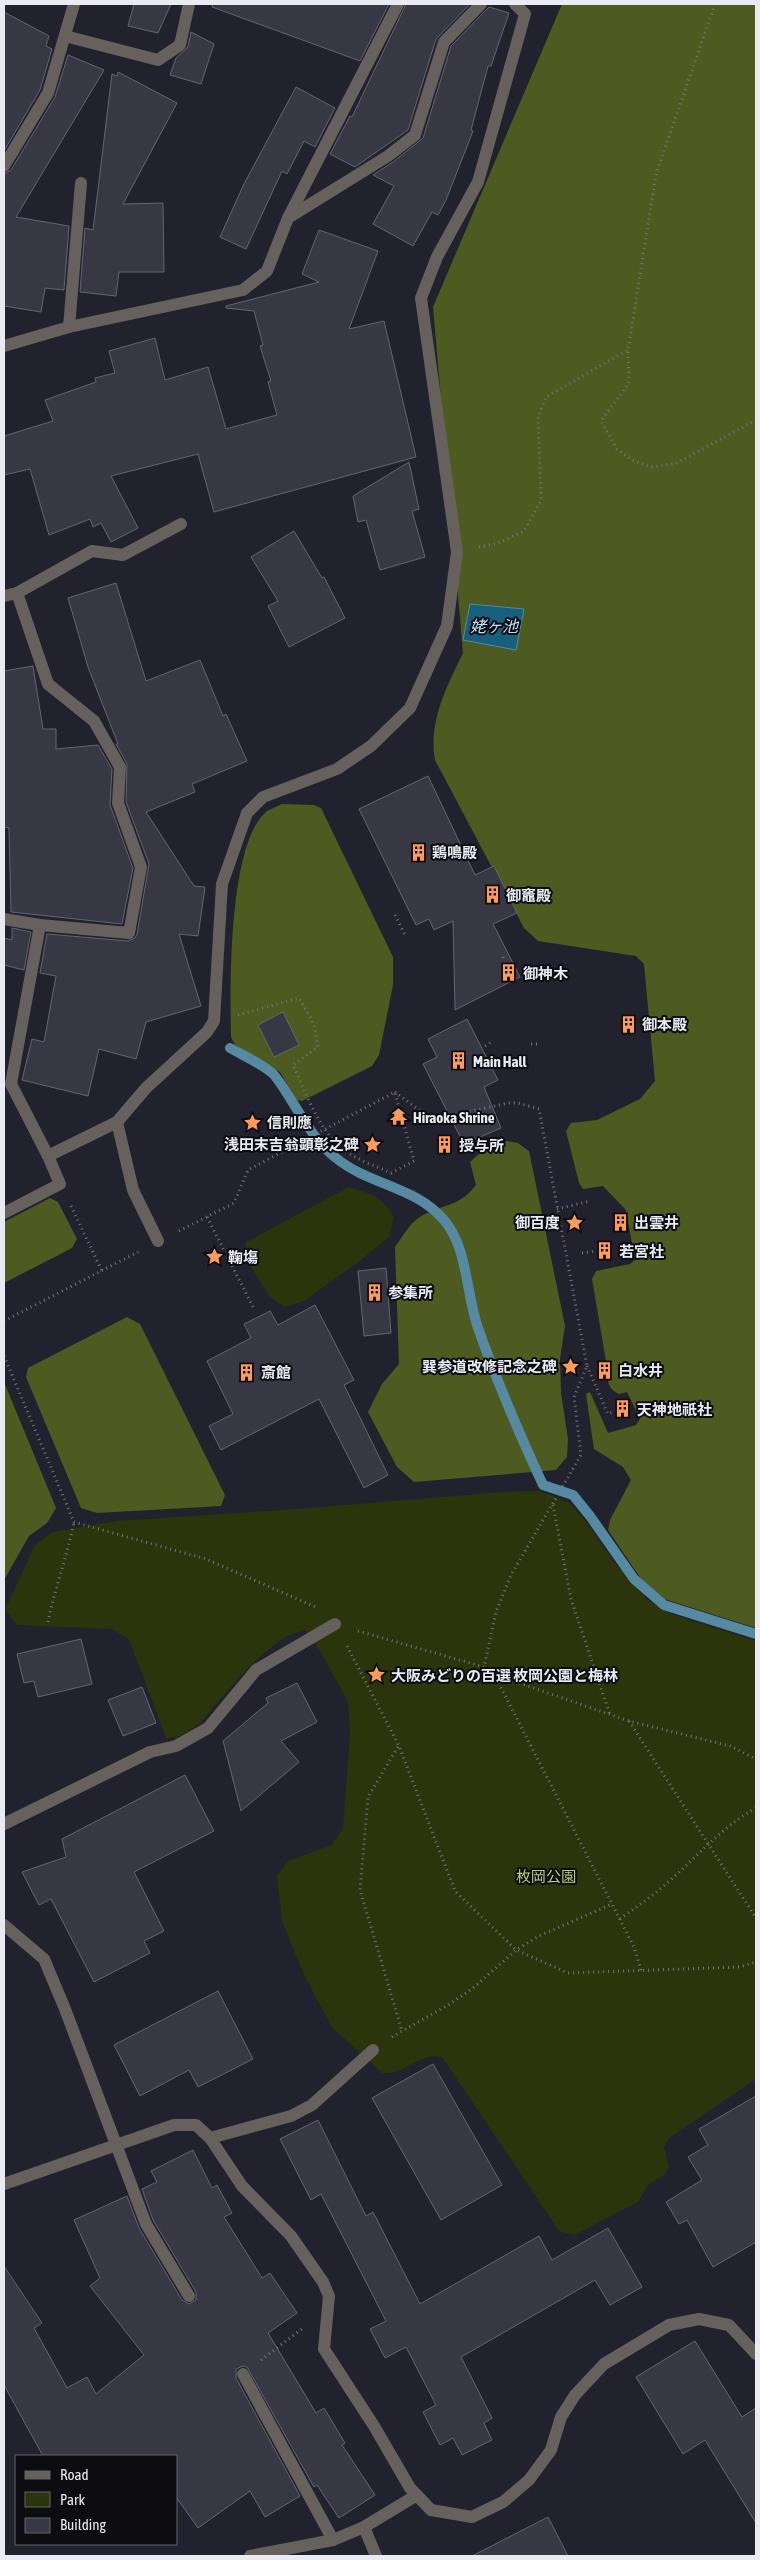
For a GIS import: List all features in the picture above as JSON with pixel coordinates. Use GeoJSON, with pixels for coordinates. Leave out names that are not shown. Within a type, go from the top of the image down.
{"type":"FeatureCollection","features":[{"type":"Feature","properties":{"kind":"street"},"geometry":{"type":"LineString","coordinates":[[4,166],[48,93],[74,4]]}},
{"type":"Feature","properties":{"kind":"street"},"geometry":{"type":"LineString","coordinates":[[65,36],[158,60],[180,45],[189,4]]}},
{"type":"Feature","properties":{"kind":"street"},"geometry":{"type":"LineString","coordinates":[[4,346],[69,327],[243,290],[267,271],[288,218],[398,4]]}},
{"type":"Feature","properties":{"kind":"street"},"geometry":{"type":"LineString","coordinates":[[288,218],[388,156],[414,135],[444,42],[481,4]]}},
{"type":"Feature","properties":{"kind":"street"},"geometry":{"type":"LineString","coordinates":[[48,1156],[117,1122],[146,1088],[207,1032],[214,1021],[222,884],[247,813],[263,797],[344,764],[371,746],[410,708],[447,626],[457,552],[421,298],[437,257],[478,182],[525,14],[515,4]]}},
{"type":"Feature","properties":{"kind":"street"},"geometry":{"type":"LineString","coordinates":[[69,327],[80,184]]}},
{"type":"Feature","properties":{"kind":"street"},"geometry":{"type":"LineString","coordinates":[[4,919],[40,925],[129,933],[142,867],[118,803],[120,768],[94,721],[48,684],[10,594],[92,551],[123,555],[181,524]]}},
{"type":"Feature","properties":{"kind":"street"},"geometry":{"type":"LineString","coordinates":[[4,1213],[60,1184],[48,1156],[8,1086],[40,925]]}},
{"type":"Feature","properties":{"kind":"street"},"geometry":{"type":"LineString","coordinates":[[117,1122],[133,1190],[158,1241]]}},
{"type":"Feature","properties":{"kind":"street"},"geometry":{"type":"LineString","coordinates":[[4,1824],[150,1752],[176,1746],[208,1728],[256,1670],[335,1624]]}},
{"type":"Feature","properties":{"kind":"street"},"geometry":{"type":"LineString","coordinates":[[4,1925],[44,1959],[66,2009],[146,2224],[189,2296]]}},
{"type":"Feature","properties":{"kind":"street"},"geometry":{"type":"LineString","coordinates":[[210,2138],[292,2116],[312,2105],[373,2050]]}},
{"type":"Feature","properties":{"kind":"street"},"geometry":{"type":"LineString","coordinates":[[4,2184],[174,2125],[196,2124],[210,2138],[242,2186],[291,2236],[323,2282],[329,2296],[324,2348],[374,2426],[410,2488],[431,2510],[472,2517],[503,2502],[529,2480],[551,2450],[560,2417],[576,2395],[604,2364],[669,2325],[699,2319],[729,2325],[756,2354]]}},
{"type":"Feature","properties":{"kind":"street"},"geometry":{"type":"LineString","coordinates":[[243,2374],[333,2540]]}},
{"type":"Feature","properties":{"kind":"street"},"geometry":{"type":"LineString","coordinates":[[251,2556],[333,2540],[364,2527],[416,2496]]}},
{"type":"Feature","properties":{"kind":"street"},"geometry":{"type":"LineString","coordinates":[[364,2527],[376,2556]]}},
{"type":"Feature","properties":{"kind":"path"},"geometry":{"type":"LineString","coordinates":[[715,4],[656,174],[628,350],[629,383],[601,421],[617,450],[632,460],[652,468],[676,464],[756,420]]}},
{"type":"Feature","properties":{"kind":"path"},"geometry":{"type":"LineString","coordinates":[[457,552],[498,543],[524,531],[541,500],[538,416],[546,398],[628,350]]}},
{"type":"Feature","properties":{"kind":"path"},"geometry":{"type":"LineString","coordinates":[[395,915],[406,937]]}},
{"type":"Feature","properties":{"kind":"path"},"geometry":{"type":"LineString","coordinates":[[502,957],[504,962]]}},
{"type":"Feature","properties":{"kind":"path"},"geometry":{"type":"LineString","coordinates":[[214,1021],[298,998],[314,1024],[318,1046],[293,1065],[324,1128],[338,1146],[358,1158],[391,1173],[414,1161],[395,1092]]}},
{"type":"Feature","properties":{"kind":"path"},"geometry":{"type":"LineString","coordinates":[[485,1046],[493,1041]]}},
{"type":"Feature","properties":{"kind":"path"},"geometry":{"type":"LineString","coordinates":[[531,1044],[539,1044]]}},
{"type":"Feature","properties":{"kind":"path"},"geometry":{"type":"LineString","coordinates":[[308,1138],[395,1092]]}},
{"type":"Feature","properties":{"kind":"path"},"geometry":{"type":"LineString","coordinates":[[395,1092],[432,1120],[508,1103],[518,1103],[539,1110],[587,1366],[608,1414],[615,1411]]}},
{"type":"Feature","properties":{"kind":"path"},"geometry":{"type":"LineString","coordinates":[[60,1184],[102,1271]]}},
{"type":"Feature","properties":{"kind":"path"},"geometry":{"type":"LineString","coordinates":[[409,1199],[414,1190]]}},
{"type":"Feature","properties":{"kind":"path"},"geometry":{"type":"LineString","coordinates":[[557,1209],[590,1201]]}},
{"type":"Feature","properties":{"kind":"path"},"geometry":{"type":"LineString","coordinates":[[207,1217],[253,1306]]}},
{"type":"Feature","properties":{"kind":"path"},"geometry":{"type":"LineString","coordinates":[[582,1253],[596,1251]]}},
{"type":"Feature","properties":{"kind":"path"},"geometry":{"type":"LineString","coordinates":[[4,1356],[74,1522],[68,1552],[55,1588],[48,1622]]}},
{"type":"Feature","properties":{"kind":"path"},"geometry":{"type":"LineString","coordinates":[[484,1667],[496,1612],[511,1575],[581,1454],[574,1398],[587,1366]]}},
{"type":"Feature","properties":{"kind":"path"},"geometry":{"type":"LineString","coordinates":[[553,1504],[571,1600],[610,1715]]}},
{"type":"Feature","properties":{"kind":"path"},"geometry":{"type":"LineString","coordinates":[[74,1522],[206,1560],[316,1606],[335,1624],[399,1746],[455,1891],[516,1950],[568,1974],[642,1973],[740,1967],[756,1962]]}},
{"type":"Feature","properties":{"kind":"path"},"geometry":{"type":"LineString","coordinates":[[335,1624],[484,1667],[493,1674],[610,1715],[730,1746],[756,1759]]}},
{"type":"Feature","properties":{"kind":"path"},"geometry":{"type":"LineString","coordinates":[[493,1674],[634,1947],[642,1973]]}},
{"type":"Feature","properties":{"kind":"path"},"geometry":{"type":"LineString","coordinates":[[628,1721],[756,1918]]}},
{"type":"Feature","properties":{"kind":"path"},"geometry":{"type":"LineString","coordinates":[[399,1746],[368,1797],[360,1890],[402,2030]]}},
{"type":"Feature","properties":{"kind":"path"},"geometry":{"type":"LineString","coordinates":[[620,1919],[660,1889],[706,1843],[740,1816],[756,1808]]}},
{"type":"Feature","properties":{"kind":"path"},"geometry":{"type":"LineString","coordinates":[[373,2050],[402,2030],[448,2006],[472,1989],[516,1950],[539,1936],[612,1904]]}},
{"type":"Feature","properties":{"kind":"path"},"geometry":{"type":"LineString","coordinates":[[243,2374],[328,2310]]}},
{"type":"Feature","properties":{"kind":"green space"},"geometry":{"type":"Polygon","coordinates":[[[562,4],[756,4],[756,1628],[661,1598],[641,1579],[608,1530],[610,1520],[631,1480],[623,1467],[594,1449],[586,1394],[590,1392],[608,1433],[636,1425],[640,1419],[627,1392],[619,1394],[608,1383],[608,1373],[592,1279],[596,1271],[630,1264],[635,1260],[626,1210],[603,1186],[583,1189],[579,1183],[566,1131],[571,1123],[597,1120],[640,1099],[655,1081],[644,964],[636,956],[538,941],[524,928],[435,760],[434,732],[440,705],[463,653],[433,307],[562,4]]]}},
{"type":"Feature","properties":{"kind":"green space"},"geometry":{"type":"Polygon","coordinates":[[[282,804],[314,805],[321,808],[393,957],[393,985],[379,1055],[372,1066],[302,1101],[296,1100],[280,1072],[235,1045],[231,1037],[234,919],[244,855],[253,830],[265,813],[282,804]]]}},
{"type":"Feature","properties":{"kind":"green space"},"geometry":{"type":"Polygon","coordinates":[[[507,1141],[518,1143],[529,1151],[565,1326],[560,1359],[561,1393],[568,1439],[567,1457],[556,1470],[414,1482],[397,1467],[368,1412],[382,1384],[399,1364],[395,1247],[419,1218],[431,1211],[458,1201],[470,1192],[476,1185],[470,1162],[481,1152],[507,1141]]]}},
{"type":"Feature","properties":{"kind":"green space"},"geometry":{"type":"Polygon","coordinates":[[[349,1187],[363,1191],[381,1200],[390,1210],[394,1217],[389,1237],[361,1260],[304,1301],[285,1307],[270,1297],[244,1256],[246,1242],[349,1187]]]}},
{"type":"Feature","properties":{"kind":"green space"},"geometry":{"type":"Polygon","coordinates":[[[50,1198],[58,1202],[77,1239],[72,1248],[4,1283],[4,1222],[50,1198]]]}},
{"type":"Feature","properties":{"kind":"green space"},"geometry":{"type":"Polygon","coordinates":[[[127,1317],[140,1324],[225,1495],[221,1506],[97,1513],[81,1508],[26,1377],[28,1368],[127,1317]]]}},
{"type":"Feature","properties":{"kind":"green space"},"geometry":{"type":"Polygon","coordinates":[[[4,1382],[56,1508],[47,1523],[29,1536],[4,1580],[4,1382]]]}},
{"type":"Feature","properties":{"kind":"green space","name":"枚岡公園"},"geometry":{"type":"Polygon","coordinates":[[[541,1491],[570,1503],[588,1524],[614,1562],[648,1600],[674,1615],[756,1641],[756,2079],[669,2138],[664,2147],[669,2166],[665,2174],[648,2185],[638,2202],[574,2235],[559,2231],[442,2057],[433,2056],[398,2071],[382,2073],[332,2027],[304,1975],[282,1921],[277,1876],[288,1861],[332,1845],[343,1828],[350,1733],[348,1702],[322,1654],[306,1631],[293,1634],[279,1641],[264,1653],[194,1728],[180,1735],[166,1738],[129,1639],[111,1629],[17,1625],[5,1609],[35,1545],[52,1532],[117,1521],[297,1509],[503,1492],[541,1491]]]}},
{"type":"Feature","properties":{"kind":"water","name":"姥ヶ池"},"geometry":{"type":"Polygon","coordinates":[[[470,604],[524,609],[516,650],[463,640],[470,604]]]}},
{"type":"Feature","properties":{"kind":"building"},"geometry":{"type":"Polygon","coordinates":[[[134,4],[171,4],[158,33],[128,26],[134,4]]]}},
{"type":"Feature","properties":{"kind":"building"},"geometry":{"type":"Polygon","coordinates":[[[213,4],[389,4],[360,61],[212,7],[213,4]]]}},
{"type":"Feature","properties":{"kind":"building"},"geometry":{"type":"Polygon","coordinates":[[[406,4],[470,4],[436,39],[408,130],[355,167],[330,154],[350,116],[352,117],[406,4]]]}},
{"type":"Feature","properties":{"kind":"building"},"geometry":{"type":"Polygon","coordinates":[[[489,7],[509,13],[491,66],[488,66],[471,130],[473,131],[446,200],[438,215],[432,212],[413,246],[373,224],[394,186],[373,175],[423,138],[451,46],[489,7]]]}},
{"type":"Feature","properties":{"kind":"building"},"geometry":{"type":"Polygon","coordinates":[[[4,12],[49,36],[46,46],[52,49],[40,90],[4,151],[4,12]]]}},
{"type":"Feature","properties":{"kind":"building"},"geometry":{"type":"Polygon","coordinates":[[[191,32],[214,44],[201,84],[170,75],[176,58],[188,47],[191,32]]]}},
{"type":"Feature","properties":{"kind":"building"},"geometry":{"type":"Polygon","coordinates":[[[68,55],[104,70],[16,217],[69,226],[64,290],[45,288],[41,312],[4,306],[4,174],[11,170],[55,97],[68,55]]]}},
{"type":"Feature","properties":{"kind":"building"},"geometry":{"type":"Polygon","coordinates":[[[118,72],[177,103],[123,204],[163,203],[164,272],[119,272],[116,296],[80,292],[85,228],[93,230],[112,74],[117,76],[118,72]]]}},
{"type":"Feature","properties":{"kind":"building"},"geometry":{"type":"Polygon","coordinates":[[[296,87],[335,108],[315,147],[304,141],[287,174],[282,171],[246,249],[220,237],[244,184],[296,87]]]}},
{"type":"Feature","properties":{"kind":"building"},"geometry":{"type":"Polygon","coordinates":[[[319,230],[378,251],[349,329],[384,321],[416,457],[214,512],[198,454],[111,476],[138,528],[111,542],[101,523],[93,527],[90,519],[49,535],[30,469],[4,475],[4,436],[53,421],[45,400],[96,382],[95,378],[115,373],[109,351],[155,338],[165,380],[208,367],[226,429],[277,415],[268,382],[271,381],[260,346],[263,345],[254,311],[226,308],[226,306],[319,282],[302,274],[319,230]]]}},
{"type":"Feature","properties":{"kind":"building"},"geometry":{"type":"Polygon","coordinates":[[[409,462],[419,509],[412,511],[425,557],[380,570],[366,520],[358,522],[353,496],[409,462]]]}},
{"type":"Feature","properties":{"kind":"building"},"geometry":{"type":"Polygon","coordinates":[[[294,531],[322,578],[324,577],[345,618],[289,647],[268,606],[278,601],[251,557],[294,531]]]}},
{"type":"Feature","properties":{"kind":"building"},"geometry":{"type":"Polygon","coordinates":[[[116,583],[146,681],[200,660],[223,716],[226,714],[247,761],[192,784],[195,792],[146,812],[194,886],[205,887],[198,936],[179,934],[201,1006],[146,1022],[136,1059],[99,1049],[88,1096],[22,1080],[32,1039],[44,1042],[56,976],[40,973],[47,934],[128,941],[135,938],[137,934],[149,864],[126,802],[127,764],[116,744],[118,744],[88,667],[68,598],[116,583]]]}},
{"type":"Feature","properties":{"kind":"building"},"geometry":{"type":"Polygon","coordinates":[[[33,666],[43,729],[56,729],[56,749],[98,745],[112,769],[110,805],[133,868],[122,924],[11,912],[9,828],[4,827],[4,671],[33,666]]]}},
{"type":"Feature","properties":{"kind":"building","name":"鶏鳴殿"},"geometry":{"type":"Polygon","coordinates":[[[428,776],[475,875],[494,866],[517,913],[493,924],[520,977],[455,1010],[453,921],[434,930],[429,919],[416,925],[359,809],[428,776]]]}},
{"type":"Feature","properties":{"kind":"building"},"geometry":{"type":"Polygon","coordinates":[[[12,928],[31,932],[24,970],[4,965],[4,938],[12,940],[12,928]]]}},
{"type":"Feature","properties":{"kind":"building"},"geometry":{"type":"Polygon","coordinates":[[[283,1012],[299,1045],[274,1057],[258,1025],[283,1012]]]}},
{"type":"Feature","properties":{"kind":"building","name":"Main Hall"},"geometry":{"type":"Polygon","coordinates":[[[467,1019],[498,1080],[484,1087],[501,1128],[464,1144],[423,1064],[437,1057],[428,1039],[467,1019]]]}},
{"type":"Feature","properties":{"kind":"building","name":"参集所"},"geometry":{"type":"Polygon","coordinates":[[[386,1268],[391,1333],[364,1336],[358,1271],[386,1268]]]}},
{"type":"Feature","properties":{"kind":"building","name":"斎館"},"geometry":{"type":"Polygon","coordinates":[[[315,1305],[354,1380],[344,1385],[388,1475],[364,1488],[319,1399],[221,1450],[209,1426],[233,1414],[207,1361],[251,1338],[244,1324],[270,1311],[278,1325],[315,1305]]]}},
{"type":"Feature","properties":{"kind":"building"},"geometry":{"type":"Polygon","coordinates":[[[81,1639],[92,1684],[38,1697],[34,1681],[24,1683],[17,1654],[81,1639]]]}},
{"type":"Feature","properties":{"kind":"building"},"geometry":{"type":"Polygon","coordinates":[[[297,1683],[317,1722],[281,1741],[299,1762],[241,1811],[223,1741],[268,1703],[266,1698],[297,1683]]]}},
{"type":"Feature","properties":{"kind":"building"},"geometry":{"type":"Polygon","coordinates":[[[142,1687],[156,1723],[123,1736],[108,1700],[142,1687]]]}},
{"type":"Feature","properties":{"kind":"building"},"geometry":{"type":"Polygon","coordinates":[[[185,1775],[214,1831],[134,1872],[164,1931],[144,1941],[150,1953],[94,1982],[51,1899],[39,1905],[22,1872],[66,1857],[62,1839],[185,1775]]]}},
{"type":"Feature","properties":{"kind":"building"},"geometry":{"type":"Polygon","coordinates":[[[218,1991],[253,2059],[198,2087],[189,2070],[140,2096],[114,2045],[218,1991]]]}},
{"type":"Feature","properties":{"kind":"building"},"geometry":{"type":"Polygon","coordinates":[[[433,2064],[502,2185],[441,2220],[372,2098],[433,2064]]]}},
{"type":"Feature","properties":{"kind":"building"},"geometry":{"type":"Polygon","coordinates":[[[756,2096],[756,2242],[713,2267],[687,2220],[679,2224],[666,2202],[702,2180],[688,2157],[708,2145],[699,2129],[756,2096]]]}},
{"type":"Feature","properties":{"kind":"building"},"geometry":{"type":"Polygon","coordinates":[[[318,2120],[366,2216],[373,2212],[420,2304],[539,2236],[552,2260],[608,2228],[642,2287],[610,2305],[595,2280],[461,2357],[492,2418],[484,2423],[492,2440],[462,2455],[453,2438],[440,2445],[423,2412],[436,2405],[406,2347],[385,2358],[370,2329],[386,2321],[321,2194],[311,2200],[280,2139],[318,2120]]]}},
{"type":"Feature","properties":{"kind":"building"},"geometry":{"type":"Polygon","coordinates":[[[193,2150],[212,2188],[217,2185],[232,2213],[224,2217],[262,2278],[270,2273],[297,2313],[268,2333],[316,2413],[324,2408],[345,2443],[342,2445],[375,2495],[339,2518],[317,2485],[314,2487],[247,2367],[243,2366],[236,2369],[236,2378],[300,2496],[265,2517],[250,2491],[198,2528],[178,2500],[178,2455],[42,2455],[4,2385],[4,2266],[42,2323],[34,2328],[67,2388],[87,2377],[96,2394],[144,2355],[90,2286],[100,2278],[74,2220],[127,2196],[139,2228],[182,2300],[189,2304],[196,2300],[196,2292],[153,2220],[142,2189],[157,2182],[151,2171],[193,2150]]]}},
{"type":"Feature","properties":{"kind":"building"},"geometry":{"type":"Polygon","coordinates":[[[695,2341],[742,2417],[756,2408],[756,2523],[705,2440],[683,2454],[636,2377],[695,2341]]]}},
{"type":"Feature","properties":{"kind":"building"},"geometry":{"type":"Polygon","coordinates":[[[548,2517],[568,2556],[472,2556],[548,2517]]]}},
{"type":"Feature","properties":{"kind":"waterway"},"geometry":{"type":"LineString","coordinates":[[230,1048],[275,1076],[310,1130],[326,1150],[349,1167],[420,1200],[444,1220],[452,1231],[466,1272],[474,1315],[485,1348],[543,1485],[573,1495],[634,1579],[664,1605],[756,1634]]}},
{"type":"Feature","properties":{"kind":"place","name":"鶏鳴殿"},"geometry":{"type":"Point","coordinates":[418,852]}},
{"type":"Feature","properties":{"kind":"place","name":"御竈殿"},"geometry":{"type":"Point","coordinates":[492,895]}},
{"type":"Feature","properties":{"kind":"place","name":"御神木"},"geometry":{"type":"Point","coordinates":[509,973]}},
{"type":"Feature","properties":{"kind":"place","name":"御本殿"},"geometry":{"type":"Point","coordinates":[628,1024]}},
{"type":"Feature","properties":{"kind":"place","name":"Main Hall"},"geometry":{"type":"Point","coordinates":[459,1061]}},
{"type":"Feature","properties":{"kind":"place","name":"Hiraoka Shrine"},"geometry":{"type":"Point","coordinates":[399,1117]}},
{"type":"Feature","properties":{"kind":"place","name":"信則應"},"geometry":{"type":"Point","coordinates":[253,1122]}},
{"type":"Feature","properties":{"kind":"place","name":"浅田末吉翁顕彰之碑"},"geometry":{"type":"Point","coordinates":[373,1144]}},
{"type":"Feature","properties":{"kind":"place","name":"授与所"},"geometry":{"type":"Point","coordinates":[445,1145]}},
{"type":"Feature","properties":{"kind":"place","name":"御百度"},"geometry":{"type":"Point","coordinates":[574,1222]}},
{"type":"Feature","properties":{"kind":"place","name":"出雲井"},"geometry":{"type":"Point","coordinates":[620,1222]}},
{"type":"Feature","properties":{"kind":"place","name":"若宮社"},"geometry":{"type":"Point","coordinates":[605,1251]}},
{"type":"Feature","properties":{"kind":"place","name":"鞠塲"},"geometry":{"type":"Point","coordinates":[214,1257]}},
{"type":"Feature","properties":{"kind":"place","name":"参集所"},"geometry":{"type":"Point","coordinates":[374,1292]}},
{"type":"Feature","properties":{"kind":"place","name":"巽参道改修記念之碑"},"geometry":{"type":"Point","coordinates":[571,1366]}},
{"type":"Feature","properties":{"kind":"place","name":"白水井"},"geometry":{"type":"Point","coordinates":[604,1370]}},
{"type":"Feature","properties":{"kind":"place","name":"斎館"},"geometry":{"type":"Point","coordinates":[247,1372]}},
{"type":"Feature","properties":{"kind":"place","name":"天神地祇社"},"geometry":{"type":"Point","coordinates":[623,1409]}},
{"type":"Feature","properties":{"kind":"place","name":"大阪みどりの百選 枚岡公園と梅林"},"geometry":{"type":"Point","coordinates":[377,1675]}}]}
